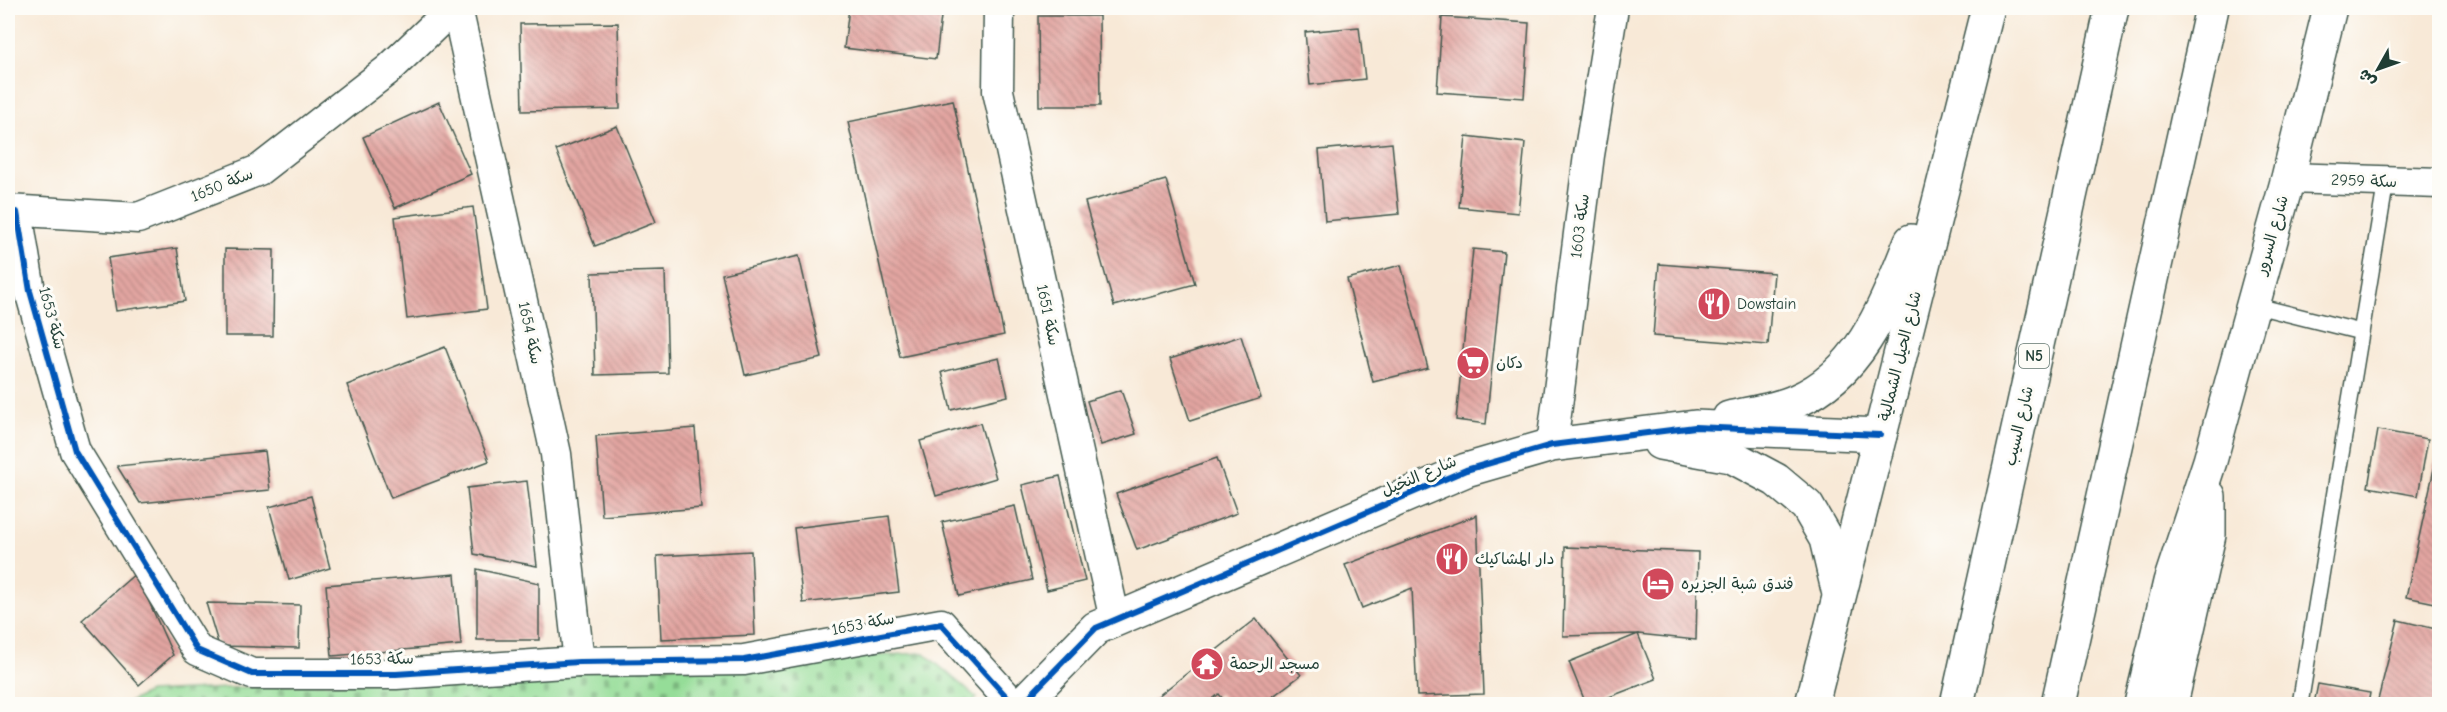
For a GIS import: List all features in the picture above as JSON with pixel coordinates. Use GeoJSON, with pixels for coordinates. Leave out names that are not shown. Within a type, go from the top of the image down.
{"type":"FeatureCollection","features":[{"type":"Feature","properties":{"kind":"main road","name":"شارع الحيل الشمالية"},"geometry":{"type":"LineString","coordinates":[[1812,705],[1988,8]]}},
{"type":"Feature","properties":{"kind":"main road","name":"شارع السيب"},"geometry":{"type":"LineString","coordinates":[[1956,705],[2112,8]]}},
{"type":"Feature","properties":{"kind":"main road"},"geometry":{"type":"LineString","coordinates":[[2058,705],[2212,8]]}},
{"type":"Feature","properties":{"kind":"main road","name":"شارع السرور"},"geometry":{"type":"LineString","coordinates":[[2140,705],[2170,582],[2210,461],[2288,178],[2330,8]]}},
{"type":"Feature","properties":{"kind":"main road"},"geometry":{"type":"LineString","coordinates":[[1695,427],[1796,401],[1828,382],[1855,355],[1881,317],[1958,125]]}},
{"type":"Feature","properties":{"kind":"main road","name":"شارع النخيل"},"geometry":{"type":"LineString","coordinates":[[1022,705],[1096,628],[1466,470],[1552,445],[1695,427],[1880,435]]}},
{"type":"Feature","properties":{"kind":"main road"},"geometry":{"type":"LineString","coordinates":[[1622,436],[1731,456],[1776,480],[1807,506],[1826,539],[1839,597]]}},
{"type":"Feature","properties":{"kind":"main road","name":"شارع السرور"},"geometry":{"type":"LineString","coordinates":[[2171,705],[2209,535],[2210,461]]}},
{"type":"Feature","properties":{"kind":"street","name":"سكة 1650"},"geometry":{"type":"LineString","coordinates":[[12,211],[138,218],[259,170],[389,69],[455,8]]}},
{"type":"Feature","properties":{"kind":"street","name":"سكة 1654"},"geometry":{"type":"LineString","coordinates":[[455,8],[556,454],[579,662]]}},
{"type":"Feature","properties":{"kind":"street","name":"سكة 1651"},"geometry":{"type":"LineString","coordinates":[[999,8],[998,91],[1115,620]]}},
{"type":"Feature","properties":{"kind":"street","name":"سكة 1603"},"geometry":{"type":"LineString","coordinates":[[1552,445],[1589,155],[1613,8]]}},
{"type":"Feature","properties":{"kind":"street","name":"سكة 2959"},"geometry":{"type":"LineString","coordinates":[[2288,178],[2439,183]]}},
{"type":"Feature","properties":{"kind":"street","name":"سكة 1653"},"geometry":{"type":"LineString","coordinates":[[12,211],[30,291],[75,451],[197,650],[252,674],[396,674],[579,662],[744,660],[941,624],[1013,705]]}},
{"type":"Feature","properties":{"kind":"lane"},"geometry":{"type":"LineString","coordinates":[[2300,705],[2386,182]]}},
{"type":"Feature","properties":{"kind":"lane"},"geometry":{"type":"LineString","coordinates":[[2253,305],[2361,332]]}},
{"type":"Feature","properties":{"kind":"green space"},"geometry":{"type":"Polygon","coordinates":[[[924,653],[977,698],[971,704],[126,704],[149,692],[924,653]]]}},
{"type":"Feature","properties":{"kind":"building"},"geometry":{"type":"Polygon","coordinates":[[[849,8],[942,8],[936,59],[844,48],[849,8]]]}},
{"type":"Feature","properties":{"kind":"building"},"geometry":{"type":"Polygon","coordinates":[[[1038,16],[1099,16],[1100,106],[1039,106],[1038,16]]]}},
{"type":"Feature","properties":{"kind":"building"},"geometry":{"type":"Polygon","coordinates":[[[1442,17],[1529,23],[1524,98],[1437,92],[1442,17]]]}},
{"type":"Feature","properties":{"kind":"building"},"geometry":{"type":"Polygon","coordinates":[[[618,23],[620,109],[522,111],[520,24],[618,23]]]}},
{"type":"Feature","properties":{"kind":"building"},"geometry":{"type":"Polygon","coordinates":[[[1359,27],[1365,79],[1310,85],[1305,32],[1359,27]]]}},
{"type":"Feature","properties":{"kind":"building"},"geometry":{"type":"Polygon","coordinates":[[[953,100],[1004,335],[900,357],[848,122],[953,100]]]}},
{"type":"Feature","properties":{"kind":"building"},"geometry":{"type":"Polygon","coordinates":[[[439,102],[471,174],[395,208],[363,137],[439,102]]]}},
{"type":"Feature","properties":{"kind":"building"},"geometry":{"type":"Polygon","coordinates":[[[617,126],[656,222],[595,246],[556,150],[617,126]]]}},
{"type":"Feature","properties":{"kind":"building"},"geometry":{"type":"Polygon","coordinates":[[[1466,136],[1525,143],[1518,213],[1459,207],[1466,136]]]}},
{"type":"Feature","properties":{"kind":"building"},"geometry":{"type":"Polygon","coordinates":[[[1392,143],[1399,214],[1325,221],[1319,150],[1392,143]]]}},
{"type":"Feature","properties":{"kind":"building"},"geometry":{"type":"Polygon","coordinates":[[[1166,180],[1195,284],[1114,306],[1085,202],[1166,180]]]}},
{"type":"Feature","properties":{"kind":"building"},"geometry":{"type":"Polygon","coordinates":[[[473,207],[487,309],[407,319],[395,217],[473,207]]]}},
{"type":"Feature","properties":{"kind":"building"},"geometry":{"type":"Polygon","coordinates":[[[177,248],[185,301],[116,311],[108,258],[177,248]]]}},
{"type":"Feature","properties":{"kind":"building"},"geometry":{"type":"Polygon","coordinates":[[[225,249],[274,250],[273,336],[225,336],[225,249]]]}},
{"type":"Feature","properties":{"kind":"building"},"geometry":{"type":"Polygon","coordinates":[[[1473,249],[1504,252],[1486,424],[1456,420],[1473,249]]]}},
{"type":"Feature","properties":{"kind":"building"},"geometry":{"type":"Polygon","coordinates":[[[799,256],[822,358],[745,375],[722,274],[799,256]]]}},
{"type":"Feature","properties":{"kind":"building","name":"Dowstain"},"geometry":{"type":"Polygon","coordinates":[[[1659,264],[1774,273],[1768,345],[1653,336],[1659,264]]]}},
{"type":"Feature","properties":{"kind":"building"},"geometry":{"type":"Polygon","coordinates":[[[1401,265],[1428,368],[1373,382],[1347,279],[1401,265]]]}},
{"type":"Feature","properties":{"kind":"building"},"geometry":{"type":"Polygon","coordinates":[[[665,271],[668,373],[595,375],[592,273],[665,271]]]}},
{"type":"Feature","properties":{"kind":"building"},"geometry":{"type":"Polygon","coordinates":[[[1241,336],[1261,398],[1190,421],[1170,359],[1241,336]]]}},
{"type":"Feature","properties":{"kind":"building"},"geometry":{"type":"Polygon","coordinates":[[[445,347],[489,461],[391,498],[347,385],[445,347]]]}},
{"type":"Feature","properties":{"kind":"building"},"geometry":{"type":"Polygon","coordinates":[[[999,358],[1008,396],[951,410],[942,372],[999,358]]]}},
{"type":"Feature","properties":{"kind":"building"},"geometry":{"type":"Polygon","coordinates":[[[1121,390],[1136,434],[1101,445],[1087,401],[1121,390]]]}},
{"type":"Feature","properties":{"kind":"building"},"geometry":{"type":"Polygon","coordinates":[[[980,423],[996,478],[936,496],[920,441],[980,423]]]}},
{"type":"Feature","properties":{"kind":"building"},"geometry":{"type":"Polygon","coordinates":[[[695,428],[701,508],[602,516],[596,436],[695,428]]]}},
{"type":"Feature","properties":{"kind":"building"},"geometry":{"type":"Polygon","coordinates":[[[2378,430],[2428,439],[2418,496],[2368,487],[2378,430]]]}},
{"type":"Feature","properties":{"kind":"building"},"geometry":{"type":"Polygon","coordinates":[[[2440,447],[2440,604],[2406,597],[2440,447]]]}},
{"type":"Feature","properties":{"kind":"building"},"geometry":{"type":"Polygon","coordinates":[[[265,451],[270,490],[140,503],[117,466],[265,451]]]}},
{"type":"Feature","properties":{"kind":"building"},"geometry":{"type":"Polygon","coordinates":[[[1217,458],[1237,513],[1137,550],[1116,494],[1217,458]]]}},
{"type":"Feature","properties":{"kind":"building"},"geometry":{"type":"Polygon","coordinates":[[[1060,476],[1085,581],[1047,590],[1022,485],[1060,476]]]}},
{"type":"Feature","properties":{"kind":"building"},"geometry":{"type":"Polygon","coordinates":[[[527,481],[537,566],[474,554],[467,488],[527,481]]]}},
{"type":"Feature","properties":{"kind":"building"},"geometry":{"type":"Polygon","coordinates":[[[311,496],[330,568],[289,580],[269,507],[311,496]]]}},
{"type":"Feature","properties":{"kind":"building"},"geometry":{"type":"Polygon","coordinates":[[[1015,506],[1032,580],[959,596],[942,522],[1015,506]]]}},
{"type":"Feature","properties":{"kind":"building"},"geometry":{"type":"Polygon","coordinates":[[[1477,515],[1484,694],[1417,696],[1412,588],[1362,608],[1345,565],[1477,515]]]}},
{"type":"Feature","properties":{"kind":"building"},"geometry":{"type":"Polygon","coordinates":[[[889,516],[899,592],[803,603],[794,528],[889,516]]]}},
{"type":"Feature","properties":{"kind":"building"},"geometry":{"type":"Polygon","coordinates":[[[1565,547],[1698,552],[1696,640],[1638,634],[1563,636],[1565,547]]]}},
{"type":"Feature","properties":{"kind":"building"},"geometry":{"type":"Polygon","coordinates":[[[751,551],[755,635],[661,639],[657,556],[751,551]]]}},
{"type":"Feature","properties":{"kind":"building"},"geometry":{"type":"Polygon","coordinates":[[[477,569],[539,583],[539,640],[477,640],[477,569]]]}},
{"type":"Feature","properties":{"kind":"building"},"geometry":{"type":"Polygon","coordinates":[[[136,573],[173,655],[139,685],[82,620],[136,573]]]}},
{"type":"Feature","properties":{"kind":"building"},"geometry":{"type":"Polygon","coordinates":[[[455,574],[461,645],[332,656],[326,585],[455,574]]]}},
{"type":"Feature","properties":{"kind":"building"},"geometry":{"type":"Polygon","coordinates":[[[206,603],[300,605],[299,648],[219,646],[206,603]]]}},
{"type":"Feature","properties":{"kind":"building"},"geometry":{"type":"Polygon","coordinates":[[[1256,619],[1301,675],[1263,704],[1227,704],[1219,694],[1206,704],[1148,704],[1256,619]]]}},
{"type":"Feature","properties":{"kind":"building"},"geometry":{"type":"Polygon","coordinates":[[[2398,620],[2440,630],[2440,704],[2377,704],[2398,620]]]}},
{"type":"Feature","properties":{"kind":"building"},"geometry":{"type":"Polygon","coordinates":[[[1638,634],[1656,679],[1586,704],[1569,662],[1638,634]]]}},
{"type":"Feature","properties":{"kind":"building"},"geometry":{"type":"Polygon","coordinates":[[[2318,684],[2370,693],[2368,704],[2314,704],[2318,684]]]}},
{"type":"Feature","properties":{"kind":"cycle path"},"geometry":{"type":"LineString","coordinates":[[17,212],[30,291],[75,451],[197,650],[252,674],[396,674],[579,662],[744,660],[941,624],[1013,704]]}},
{"type":"Feature","properties":{"kind":"cycle path"},"geometry":{"type":"LineString","coordinates":[[1022,704],[1096,628],[1466,470],[1552,445],[1695,427],[1880,435]]}},
{"type":"Feature","properties":{"kind":"place","name":"Dowstain"},"geometry":{"type":"Point","coordinates":[1714,304]}},
{"type":"Feature","properties":{"kind":"place","name":"دكان"},"geometry":{"type":"Point","coordinates":[1473,363]}},
{"type":"Feature","properties":{"kind":"place","name":"دار المشاكيك"},"geometry":{"type":"Point","coordinates":[1452,559]}},
{"type":"Feature","properties":{"kind":"place","name":"فندق شبة الجزيره"},"geometry":{"type":"Point","coordinates":[1658,584]}},
{"type":"Feature","properties":{"kind":"place","name":"مسجد الرحمة"},"geometry":{"type":"Point","coordinates":[1207,664]}}]}
